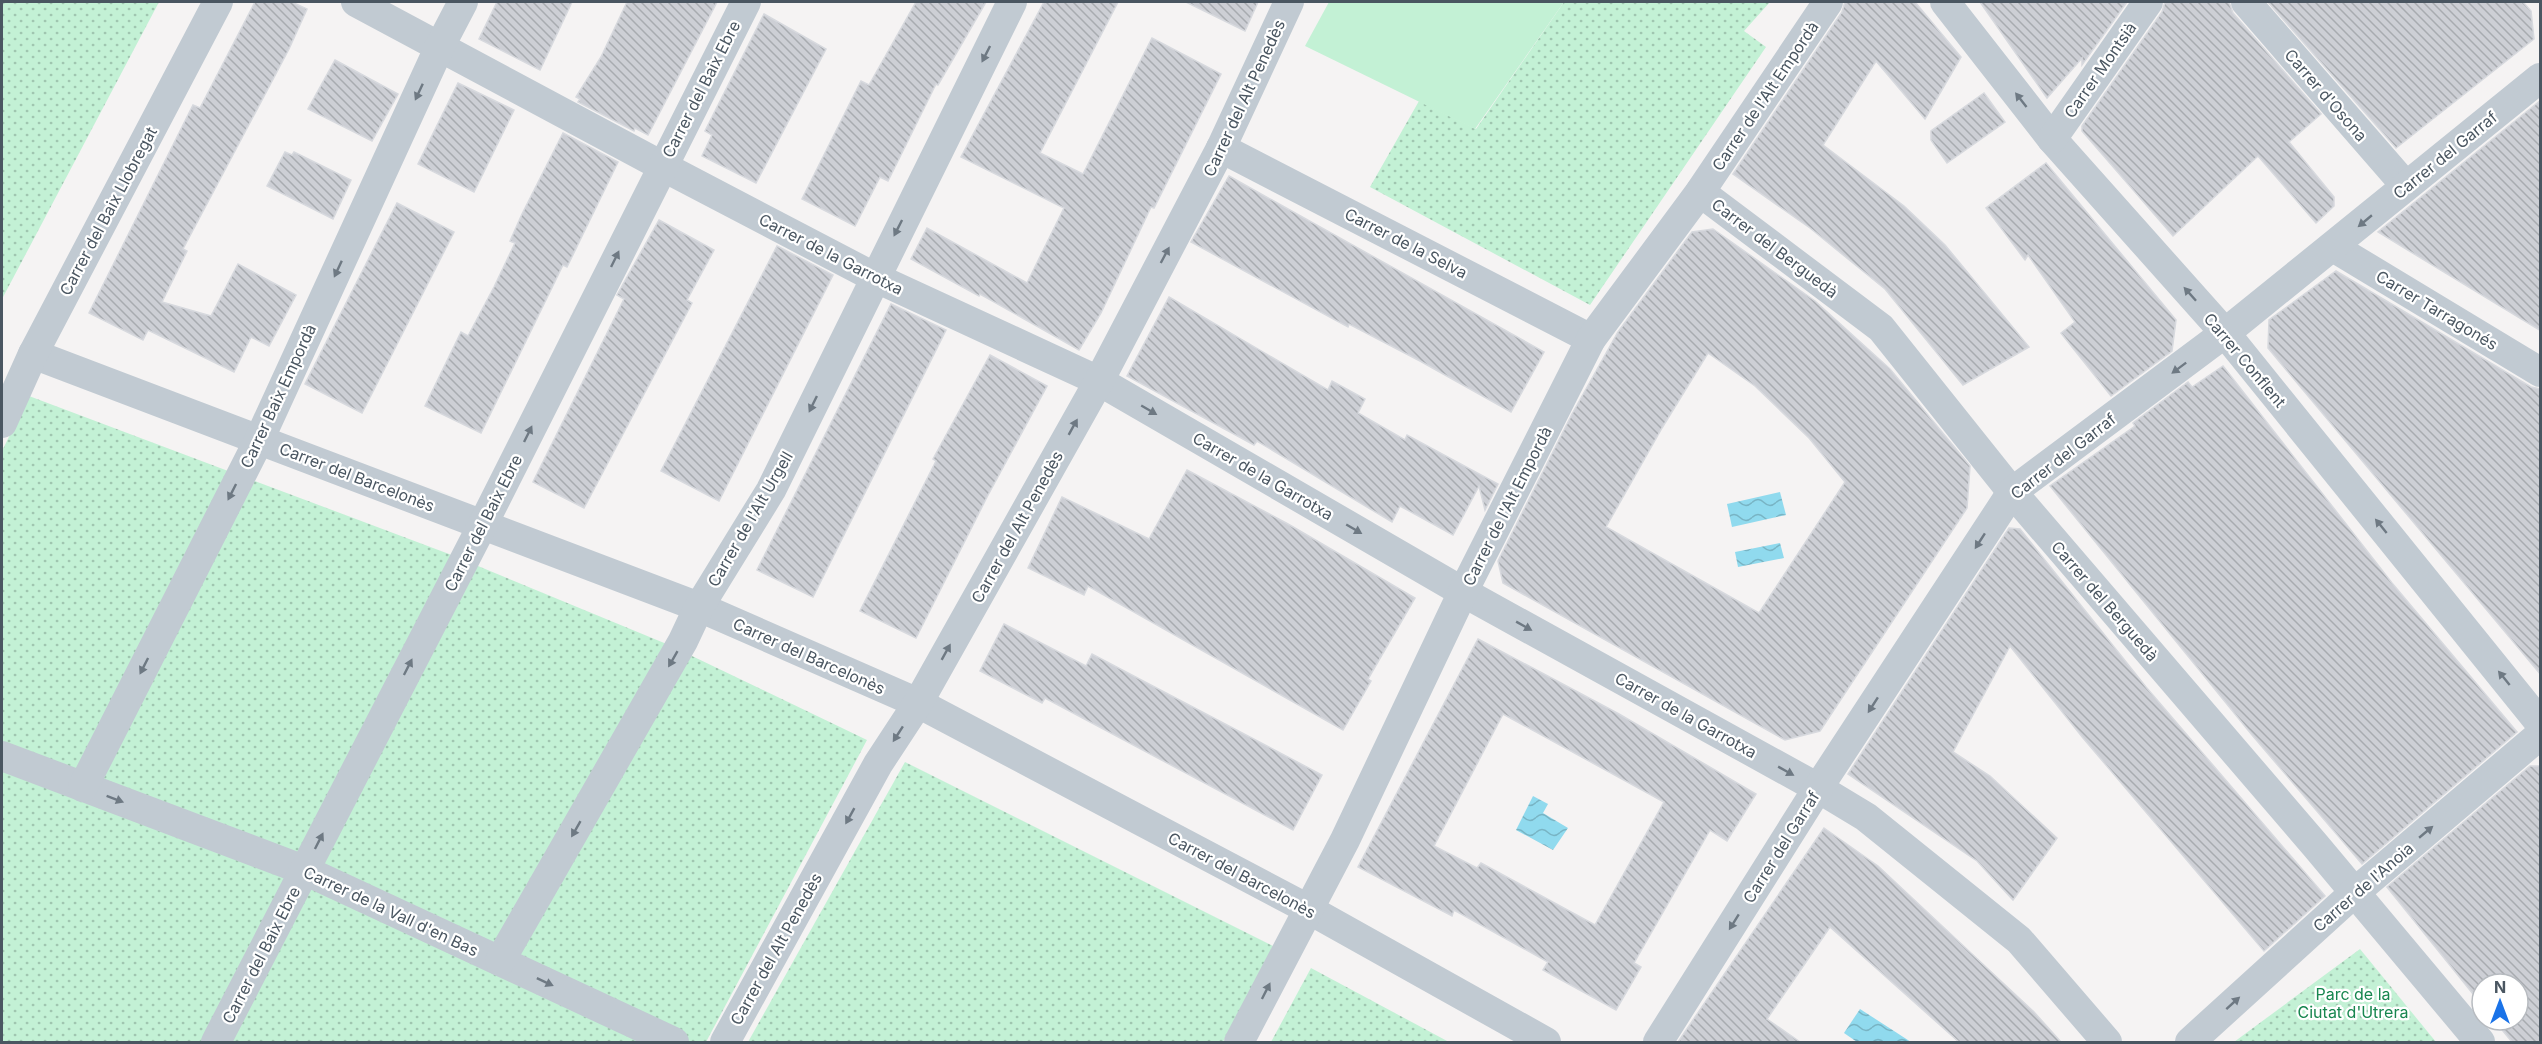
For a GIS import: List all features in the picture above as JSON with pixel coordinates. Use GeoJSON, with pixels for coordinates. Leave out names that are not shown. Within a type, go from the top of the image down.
{"type":"FeatureCollection","features":[{"type":"Feature","properties":{"kind":"street","name":"Carrer del Baix Llobregat"},"geometry":{"type":"LineString","coordinates":[[2,423],[33,354],[218,2]]}},
{"type":"Feature","properties":{"kind":"street","name":"Carrer de la Garrotxa"},"geometry":{"type":"LineString","coordinates":[[356,2],[874,277],[1099,381],[1463,592],[1818,788],[1866,817],[2019,940],[2107,1042]]}},
{"type":"Feature","properties":{"kind":"street","name":"Carrer Baix Empordà"},"geometry":{"type":"LineString","coordinates":[[83,787],[259,440],[440,46],[464,2]]}},
{"type":"Feature","properties":{"kind":"street","name":"Carrer del Baix Ebre"},"geometry":{"type":"LineString","coordinates":[[216,1042],[483,524],[746,2]]}},
{"type":"Feature","properties":{"kind":"street","name":"Carrer de l'Alt Urgell"},"geometry":{"type":"LineString","coordinates":[[500,961],[683,641],[699,607],[771,490],[874,277],[1012,2]]}},
{"type":"Feature","properties":{"kind":"street","name":"Carrer del Alt Penedès"},"geometry":{"type":"LineString","coordinates":[[725,1042],[878,764],[918,703],[1099,381],[1221,148],[1289,2]]}},
{"type":"Feature","properties":{"kind":"street","name":"Carrer de l'Alt Empordà"},"geometry":{"type":"LineString","coordinates":[[1239,1042],[1345,840],[1463,592],[1591,339],[1700,192],[1828,2]]}},
{"type":"Feature","properties":{"kind":"street","name":"Carrer Conflent"},"geometry":{"type":"LineString","coordinates":[[1945,2],[2052,139],[2225,333],[2541,723]]}},
{"type":"Feature","properties":{"kind":"street","name":"Carrer Montsià"},"geometry":{"type":"LineString","coordinates":[[2052,139],[2148,2]]}},
{"type":"Feature","properties":{"kind":"street","name":"Carrer d'Osona"},"geometry":{"type":"LineString","coordinates":[[2246,2],[2331,103],[2406,186]]}},
{"type":"Feature","properties":{"kind":"street","name":"Carrer del Garraf"},"geometry":{"type":"LineString","coordinates":[[1658,1042],[1818,788],[2012,492],[2225,333],[2541,78]]}},
{"type":"Feature","properties":{"kind":"street","name":"Carrer de la Selva"},"geometry":{"type":"LineString","coordinates":[[1221,148],[1591,339]]}},
{"type":"Feature","properties":{"kind":"street","name":"Carrer del Berguedà"},"geometry":{"type":"LineString","coordinates":[[1700,192],[1881,328],[2012,492],[2308,836],[2480,1042]]}},
{"type":"Feature","properties":{"kind":"street","name":"Carrer Tarragonés"},"geometry":{"type":"LineString","coordinates":[[2333,247],[2541,372]]}},
{"type":"Feature","properties":{"kind":"street","name":"Carrer del Barcelonès"},"geometry":{"type":"LineString","coordinates":[[33,354],[699,607],[918,703],[1308,909],[1546,1042]]}},
{"type":"Feature","properties":{"kind":"street","name":"Carrer de l'Anoia"},"geometry":{"type":"LineString","coordinates":[[2190,1042],[2354,893],[2541,735]]}},
{"type":"Feature","properties":{"kind":"street","name":"Carrer de la Vall d'en Bas"},"geometry":{"type":"LineString","coordinates":[[2,756],[304,870],[674,1042]]}},
{"type":"Feature","properties":{"kind":"green space"},"geometry":{"type":"Polygon","coordinates":[[[2,2],[159,2],[2,299],[2,2]]]}},
{"type":"Feature","properties":{"kind":"green space"},"geometry":{"type":"Polygon","coordinates":[[[1329,2],[1564,2],[1475,129],[1305,46],[1329,2]]]}},
{"type":"Feature","properties":{"kind":"green space"},"geometry":{"type":"Polygon","coordinates":[[[1564,2],[1770,2],[1744,31],[1766,47],[1590,305],[1370,187],[1419,101],[1476,129],[1564,2]]]}},
{"type":"Feature","properties":{"kind":"green space"},"geometry":{"type":"Polygon","coordinates":[[[29,396],[449,554],[669,645],[867,740],[706,1042],[2,1042],[2,451],[29,396]]]}},
{"type":"Feature","properties":{"kind":"green space"},"geometry":{"type":"Polygon","coordinates":[[[905,762],[1273,946],[1223,1042],[748,1042],[905,762]]]}},
{"type":"Feature","properties":{"kind":"green space","name":"Parc de la Ciutat d'Utrera"},"geometry":{"type":"Polygon","coordinates":[[[2360,949],[2436,1042],[2234,1042],[2360,949]]]}},
{"type":"Feature","properties":{"kind":"green space"},"geometry":{"type":"Polygon","coordinates":[[[1311,968],[1449,1042],[1271,1042],[1311,968]]]}},
{"type":"Feature","properties":{"kind":"water"},"geometry":{"type":"Polygon","coordinates":[[[1780,492],[1786,515],[1732,527],[1727,504],[1780,492]]]}},
{"type":"Feature","properties":{"kind":"water"},"geometry":{"type":"Polygon","coordinates":[[[1780,543],[1784,558],[1738,567],[1735,552],[1780,543]]]}},
{"type":"Feature","properties":{"kind":"water"},"geometry":{"type":"Polygon","coordinates":[[[1533,796],[1548,804],[1543,813],[1568,828],[1553,850],[1516,830],[1533,796]]]}},
{"type":"Feature","properties":{"kind":"water"},"geometry":{"type":"Polygon","coordinates":[[[1860,1009],[1911,1042],[1857,1042],[1844,1033],[1860,1009]]]}},
{"type":"Feature","properties":{"kind":"building"},"geometry":{"type":"Polygon","coordinates":[[[255,2],[292,2],[307,9],[289,49],[183,249],[187,251],[162,302],[211,316],[238,264],[296,295],[269,346],[251,337],[234,372],[148,330],[143,340],[89,313],[193,105],[200,108],[255,2]]]}},
{"type":"Feature","properties":{"kind":"building"},"geometry":{"type":"Polygon","coordinates":[[[497,2],[572,2],[540,70],[479,39],[497,2]]]}},
{"type":"Feature","properties":{"kind":"building"},"geometry":{"type":"Polygon","coordinates":[[[627,2],[717,2],[648,135],[635,128],[634,131],[578,102],[580,99],[576,97],[601,57],[627,2]]]}},
{"type":"Feature","properties":{"kind":"building"},"geometry":{"type":"Polygon","coordinates":[[[916,2],[986,2],[938,85],[936,84],[888,181],[880,177],[855,226],[802,199],[861,81],[869,85],[916,2]]]}},
{"type":"Feature","properties":{"kind":"building"},"geometry":{"type":"Polygon","coordinates":[[[1044,2],[1118,2],[1040,153],[1083,174],[1152,38],[1221,74],[1154,208],[1151,207],[1101,313],[1079,350],[980,294],[979,296],[911,259],[927,228],[1027,283],[1064,208],[961,157],[1044,2]]]}},
{"type":"Feature","properties":{"kind":"building"},"geometry":{"type":"Polygon","coordinates":[[[1186,2],[1258,2],[1245,31],[1186,2]]]}},
{"type":"Feature","properties":{"kind":"building"},"geometry":{"type":"Polygon","coordinates":[[[1845,2],[1915,2],[1961,57],[1925,119],[1876,61],[1823,145],[1904,206],[1945,245],[2029,347],[1963,385],[1885,289],[1810,228],[1733,174],[1842,12],[1845,2]]]}},
{"type":"Feature","properties":{"kind":"building"},"geometry":{"type":"Polygon","coordinates":[[[1980,2],[2127,2],[2082,65],[2082,58],[2047,98],[1980,2]]]}},
{"type":"Feature","properties":{"kind":"building"},"geometry":{"type":"Polygon","coordinates":[[[2165,2],[2229,2],[2233,13],[2321,114],[2289,142],[2334,197],[2334,206],[2316,223],[2258,156],[2173,236],[2082,131],[2082,126],[2162,12],[2165,2]]]}},
{"type":"Feature","properties":{"kind":"building"},"geometry":{"type":"Polygon","coordinates":[[[2268,2],[2523,2],[2531,11],[2534,39],[2396,148],[2268,2]]]}},
{"type":"Feature","properties":{"kind":"building"},"geometry":{"type":"Polygon","coordinates":[[[764,14],[826,49],[756,183],[702,156],[712,135],[705,131],[764,14]]]}},
{"type":"Feature","properties":{"kind":"building"},"geometry":{"type":"Polygon","coordinates":[[[335,60],[398,94],[372,141],[308,109],[335,60]]]}},
{"type":"Feature","properties":{"kind":"building"},"geometry":{"type":"Polygon","coordinates":[[[458,83],[514,110],[474,192],[418,164],[458,83]]]}},
{"type":"Feature","properties":{"kind":"building"},"geometry":{"type":"Polygon","coordinates":[[[1984,93],[2005,122],[1947,163],[1931,140],[1931,131],[1984,93]]]}},
{"type":"Feature","properties":{"kind":"building"},"geometry":{"type":"Polygon","coordinates":[[[2541,100],[2541,331],[2378,232],[2541,100]]]}},
{"type":"Feature","properties":{"kind":"building"},"geometry":{"type":"Polygon","coordinates":[[[563,133],[618,162],[567,267],[563,265],[481,433],[425,406],[461,332],[468,336],[494,287],[515,243],[510,241],[522,214],[563,133]]]}},
{"type":"Feature","properties":{"kind":"building"},"geometry":{"type":"Polygon","coordinates":[[[285,152],[292,155],[294,152],[351,180],[333,219],[267,186],[285,152]]]}},
{"type":"Feature","properties":{"kind":"building"},"geometry":{"type":"Polygon","coordinates":[[[2046,163],[2176,320],[2172,351],[2111,396],[2061,333],[2075,322],[2028,255],[2025,260],[1986,208],[2046,163]]]}},
{"type":"Feature","properties":{"kind":"building"},"geometry":{"type":"Polygon","coordinates":[[[1229,176],[1544,352],[1511,412],[1420,361],[1349,324],[1348,327],[1191,242],[1229,176]]]}},
{"type":"Feature","properties":{"kind":"building"},"geometry":{"type":"Polygon","coordinates":[[[397,203],[454,232],[362,413],[305,384],[397,203]]]}},
{"type":"Feature","properties":{"kind":"building"},"geometry":{"type":"Polygon","coordinates":[[[659,220],[714,250],[687,300],[692,303],[584,508],[533,482],[624,299],[617,295],[659,220]]]}},
{"type":"Feature","properties":{"kind":"building"},"geometry":{"type":"Polygon","coordinates":[[[1713,229],[1815,301],[1890,369],[1970,466],[1967,508],[1820,731],[1785,740],[1503,583],[1498,561],[1572,414],[1618,332],[1692,232],[1713,229]],[[1708,353],[1606,527],[1759,613],[1845,482],[1809,438],[1755,386],[1708,353]]]}},
{"type":"Feature","properties":{"kind":"building"},"geometry":{"type":"Polygon","coordinates":[[[777,246],[833,275],[719,501],[661,471],[777,246]]]}},
{"type":"Feature","properties":{"kind":"building"},"geometry":{"type":"Polygon","coordinates":[[[2336,271],[2531,387],[2541,389],[2541,675],[2268,348],[2269,320],[2336,271]]]}},
{"type":"Feature","properties":{"kind":"building"},"geometry":{"type":"Polygon","coordinates":[[[1169,297],[1328,390],[1332,381],[1365,399],[1358,413],[1405,440],[1407,435],[1498,484],[1485,510],[1479,486],[1453,535],[1400,506],[1392,522],[1257,441],[1254,445],[1127,376],[1169,297]]]}},
{"type":"Feature","properties":{"kind":"building"},"geometry":{"type":"Polygon","coordinates":[[[891,304],[946,330],[813,597],[757,570],[891,304]]]}},
{"type":"Feature","properties":{"kind":"building"},"geometry":{"type":"Polygon","coordinates":[[[990,355],[1047,386],[987,497],[916,638],[860,611],[936,461],[933,459],[990,355]]]}},
{"type":"Feature","properties":{"kind":"building"},"geometry":{"type":"Polygon","coordinates":[[[2223,366],[2392,583],[2517,732],[2362,864],[2252,735],[2050,486],[2135,426],[2133,423],[2188,382],[2192,387],[2223,366]]]}},
{"type":"Feature","properties":{"kind":"building"},"geometry":{"type":"Polygon","coordinates":[[[1187,470],[1288,524],[1415,598],[1368,679],[1371,681],[1343,730],[1088,586],[1084,595],[1028,568],[1062,497],[1149,539],[1187,470]]]}},
{"type":"Feature","properties":{"kind":"building"},"geometry":{"type":"Polygon","coordinates":[[[2009,528],[2020,529],[2146,687],[2325,896],[2264,951],[2083,738],[2010,646],[1953,752],[1990,776],[2057,838],[2013,900],[1977,861],[1848,774],[2009,528]]]}},
{"type":"Feature","properties":{"kind":"building"},"geometry":{"type":"Polygon","coordinates":[[[1004,624],[1086,666],[1092,654],[1322,775],[1293,830],[1045,698],[1042,703],[980,671],[1004,624]]]}},
{"type":"Feature","properties":{"kind":"building"},"geometry":{"type":"Polygon","coordinates":[[[1478,639],[1619,714],[1756,794],[1727,841],[1710,830],[1634,963],[1641,967],[1616,1010],[1543,970],[1548,962],[1454,910],[1452,916],[1358,867],[1478,639]],[[1503,714],[1434,846],[1477,868],[1481,863],[1595,925],[1664,802],[1503,714]]]}},
{"type":"Feature","properties":{"kind":"building"},"geometry":{"type":"Polygon","coordinates":[[[2530,766],[2541,766],[2541,1042],[2512,1042],[2504,1032],[2530,1032],[2530,972],[2470,972],[2470,990],[2387,887],[2530,766]]]}},
{"type":"Feature","properties":{"kind":"building"},"geometry":{"type":"Polygon","coordinates":[[[1824,828],[1878,866],[2034,1012],[2061,1042],[1959,1042],[1830,927],[1767,1019],[1800,1042],[1678,1042],[1824,828]]]}}]}
